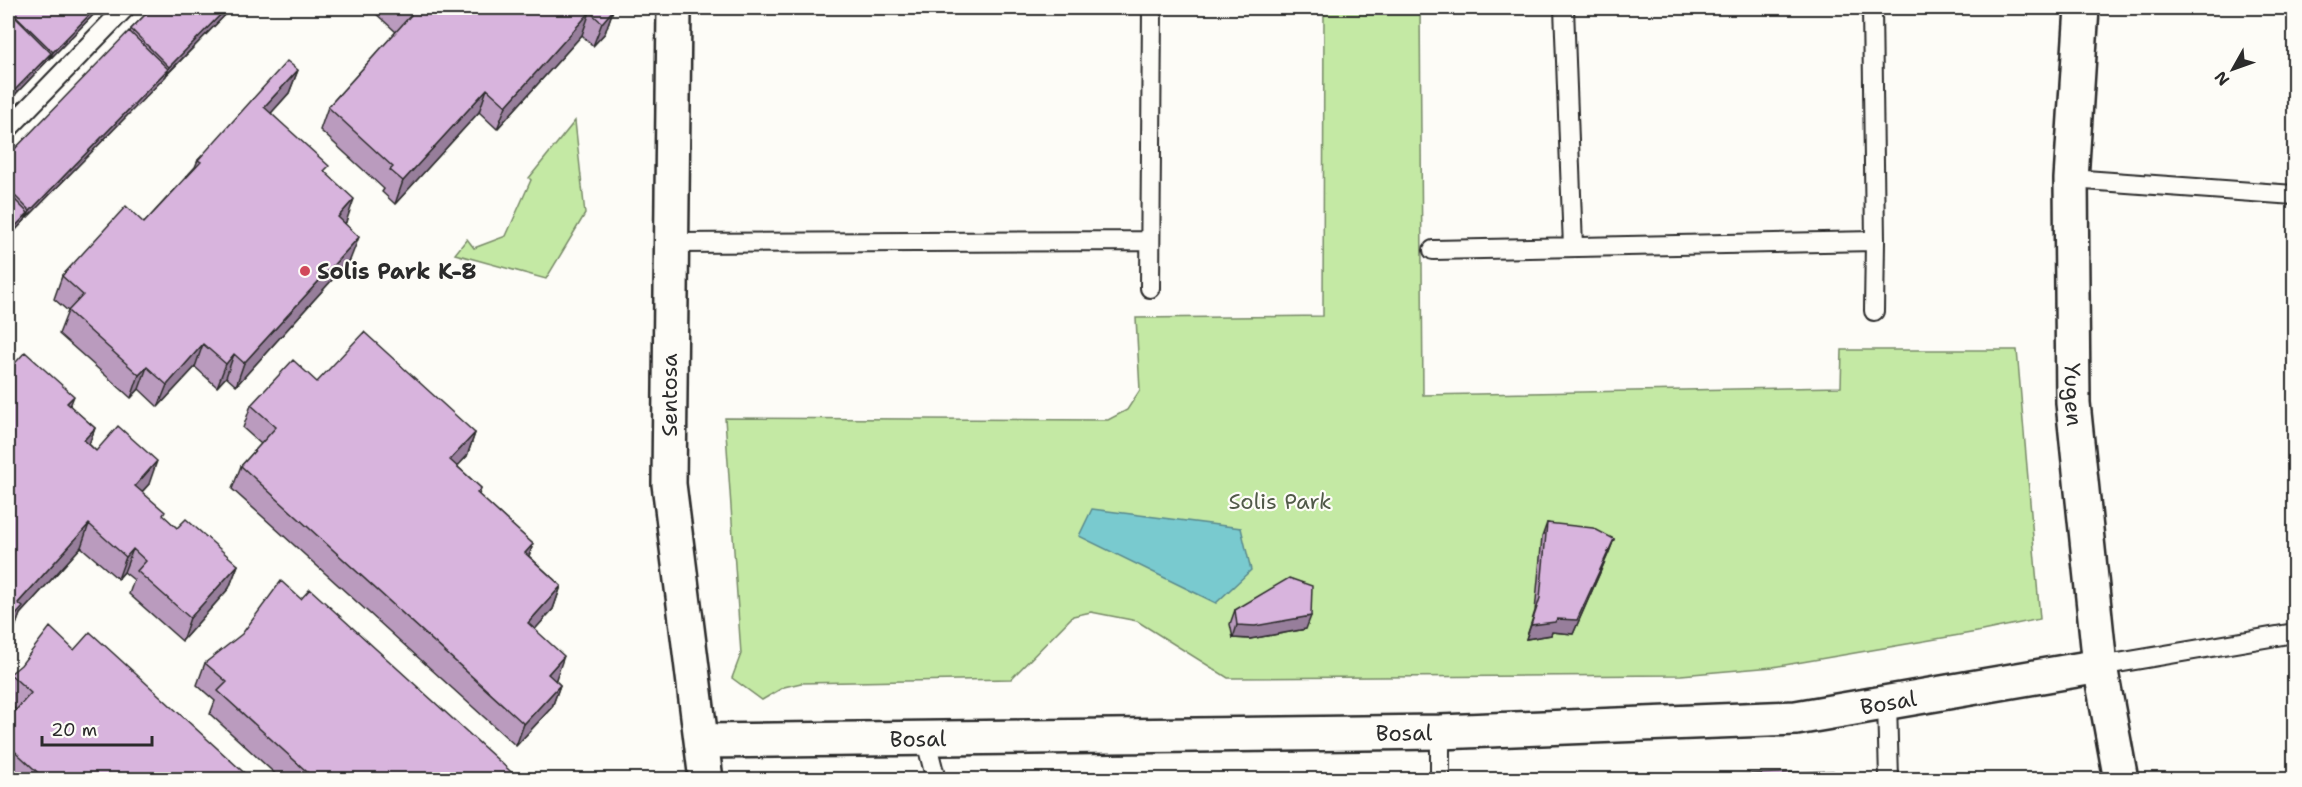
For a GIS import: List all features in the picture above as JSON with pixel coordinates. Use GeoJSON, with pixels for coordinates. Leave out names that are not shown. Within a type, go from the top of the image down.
{"type":"FeatureCollection","features":[{"type":"Feature","properties":{"kind":"street","name":"Sentosa"},"geometry":{"type":"LineString","coordinates":[[674,8],[669,484],[706,780]]}},
{"type":"Feature","properties":{"kind":"street","name":"Yugen"},"geometry":{"type":"LineString","coordinates":[[2082,8],[2072,179],[2073,403],[2100,666],[2121,780]]}},
{"type":"Feature","properties":{"kind":"street","name":"Bosal"},"geometry":{"type":"LineString","coordinates":[[702,741],[1440,732],[1796,718],[2100,666]]}},
{"type":"Feature","properties":{"kind":"lane"},"geometry":{"type":"LineString","coordinates":[[8,129],[125,8]]}},
{"type":"Feature","properties":{"kind":"lane"},"geometry":{"type":"LineString","coordinates":[[1150,288],[1152,8]]}},
{"type":"Feature","properties":{"kind":"lane"},"geometry":{"type":"LineString","coordinates":[[1564,8],[1572,247]]}},
{"type":"Feature","properties":{"kind":"lane"},"geometry":{"type":"LineString","coordinates":[[1872,8],[1874,311]]}},
{"type":"Feature","properties":{"kind":"lane"},"geometry":{"type":"LineString","coordinates":[[2072,179],[2295,195]]}},
{"type":"Feature","properties":{"kind":"lane"},"geometry":{"type":"LineString","coordinates":[[670,243],[1150,241]]}},
{"type":"Feature","properties":{"kind":"lane"},"geometry":{"type":"LineString","coordinates":[[1433,249],[1875,241]]}},
{"type":"Feature","properties":{"kind":"lane"},"geometry":{"type":"LineString","coordinates":[[2100,666],[2295,633]]}},
{"type":"Feature","properties":{"kind":"lane"},"geometry":{"type":"LineString","coordinates":[[1887,702],[1889,780]]}},
{"type":"Feature","properties":{"kind":"lane"},"geometry":{"type":"LineString","coordinates":[[1440,732],[1440,780]]}},
{"type":"Feature","properties":{"kind":"lane"},"geometry":{"type":"LineString","coordinates":[[926,737],[936,780]]}},
{"type":"Feature","properties":{"kind":"green space","name":"Solis Park"},"geometry":{"type":"Polygon","coordinates":[[[1324,8],[1420,8],[1423,395],[1841,387],[1842,350],[2017,350],[2040,619],[1773,667],[1681,675],[1228,678],[1137,621],[1091,612],[1073,616],[1011,679],[801,683],[784,687],[762,700],[732,678],[741,654],[725,418],[1108,420],[1127,410],[1140,390],[1136,318],[1323,316],[1324,8]]]}},
{"type":"Feature","properties":{"kind":"green space"},"geometry":{"type":"Polygon","coordinates":[[[575,121],[585,214],[546,279],[455,254],[467,239],[474,248],[506,236],[531,180],[529,178],[575,121]]]}},
{"type":"Feature","properties":{"kind":"water"},"geometry":{"type":"Polygon","coordinates":[[[1092,509],[1241,528],[1251,570],[1216,603],[1079,536],[1092,509]]]}},
{"type":"Feature","properties":{"kind":"building"},"geometry":{"type":"Polygon","coordinates":[[[8,8],[96,8],[53,52],[8,8]]]}},
{"type":"Feature","properties":{"kind":"building"},"geometry":{"type":"Polygon","coordinates":[[[152,8],[227,8],[169,67],[131,29],[152,8]]]}},
{"type":"Feature","properties":{"kind":"building"},"geometry":{"type":"Polygon","coordinates":[[[402,8],[610,8],[613,10],[602,23],[590,12],[506,106],[487,89],[403,181],[390,170],[393,167],[328,107],[411,15],[402,8]]]}},
{"type":"Feature","properties":{"kind":"building"},"geometry":{"type":"Polygon","coordinates":[[[8,10],[51,53],[8,97],[8,10]]]}},
{"type":"Feature","properties":{"kind":"building"},"geometry":{"type":"Polygon","coordinates":[[[129,31],[168,69],[30,211],[8,189],[8,156],[129,31]]]}},
{"type":"Feature","properties":{"kind":"building"},"geometry":{"type":"Polygon","coordinates":[[[287,61],[298,70],[264,107],[329,166],[324,171],[354,199],[338,217],[359,237],[244,363],[234,354],[226,364],[203,344],[167,385],[147,367],[139,375],[68,311],[83,295],[62,276],[126,206],[144,223],[201,162],[198,160],[287,61]]]}},
{"type":"Feature","properties":{"kind":"building"},"geometry":{"type":"Polygon","coordinates":[[[8,193],[28,213],[8,234],[8,193]]]}},
{"type":"Feature","properties":{"kind":"building"},"geometry":{"type":"Polygon","coordinates":[[[364,332],[475,433],[450,460],[481,488],[477,493],[533,544],[525,553],[561,586],[528,623],[564,656],[548,674],[560,685],[524,724],[241,466],[276,427],[251,405],[293,360],[317,382],[364,332]]]}},
{"type":"Feature","properties":{"kind":"building"},"geometry":{"type":"Polygon","coordinates":[[[25,352],[74,396],[67,403],[95,428],[84,440],[96,451],[118,426],[157,461],[135,486],[165,512],[163,515],[177,528],[186,519],[238,565],[190,618],[137,571],[146,561],[133,549],[126,557],[89,524],[18,603],[23,607],[8,624],[8,371],[25,352]]]}},
{"type":"Feature","properties":{"kind":"building"},"geometry":{"type":"Polygon","coordinates":[[[1547,523],[1593,528],[1614,539],[1577,620],[1557,619],[1555,622],[1531,625],[1540,598],[1547,523]]]}},
{"type":"Feature","properties":{"kind":"building"},"geometry":{"type":"Polygon","coordinates":[[[1289,578],[1312,586],[1311,616],[1255,626],[1237,625],[1235,610],[1289,578]]]}},
{"type":"Feature","properties":{"kind":"building"},"geometry":{"type":"Polygon","coordinates":[[[281,581],[301,599],[310,589],[520,780],[316,780],[218,691],[227,682],[205,663],[242,634],[281,581]]]}},
{"type":"Feature","properties":{"kind":"building"},"geometry":{"type":"Polygon","coordinates":[[[50,627],[74,650],[90,632],[252,780],[46,780],[8,745],[8,719],[31,693],[10,674],[21,665],[50,627]]]}},
{"type":"Feature","properties":{"kind":"building"},"geometry":{"type":"Polygon","coordinates":[[[1833,771],[1834,780],[1750,780],[1750,774],[1833,771]]]}},
{"type":"Feature","properties":{"kind":"place","name":"Solis Park K-8"},"geometry":{"type":"Point","coordinates":[305,271]}}]}
